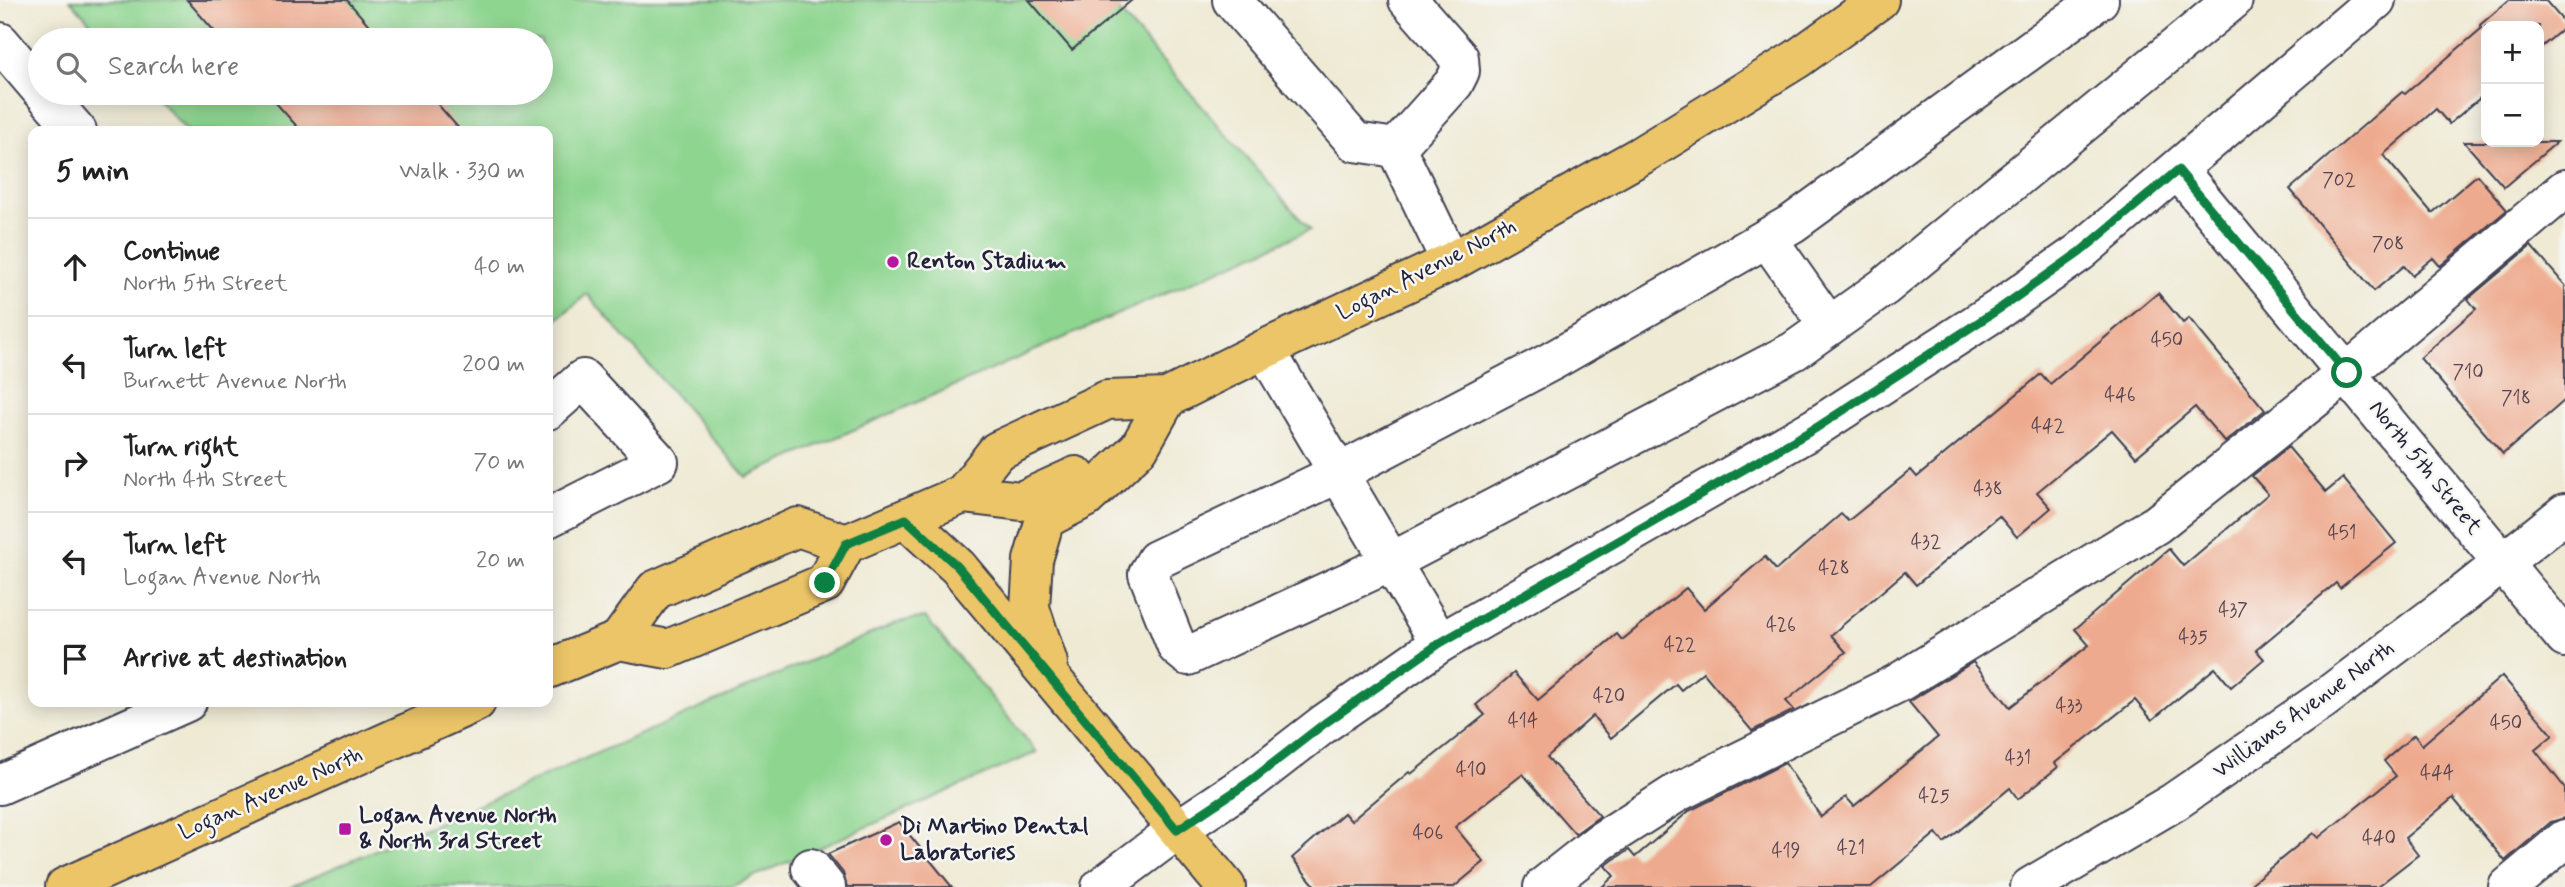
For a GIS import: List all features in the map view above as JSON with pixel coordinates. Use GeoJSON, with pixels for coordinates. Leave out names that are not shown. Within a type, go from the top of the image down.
{"type":"FeatureCollection","features":[{"type":"Feature","properties":{"kind":"main road","name":"Logan Avenue North"},"geometry":{"type":"LineString","coordinates":[[846,544],[963,494],[996,452],[1107,400],[1167,398],[1451,262],[1640,156],[1797,59],[1879,0]]}},
{"type":"Feature","properties":{"kind":"main road"},"geometry":{"type":"LineString","coordinates":[[1054,682],[1030,608],[1033,560],[1045,519],[1086,498],[1139,448],[1167,398]]}},
{"type":"Feature","properties":{"kind":"main road"},"geometry":{"type":"LineString","coordinates":[[963,494],[1021,501],[1139,448]]}},
{"type":"Feature","properties":{"kind":"main road"},"geometry":{"type":"LineString","coordinates":[[906,519],[958,567],[1226,887]]}},
{"type":"Feature","properties":{"kind":"main road"},"geometry":{"type":"LineString","coordinates":[[553,667],[619,640],[655,590],[797,527],[846,544],[825,583],[668,649],[619,640]]}},
{"type":"Feature","properties":{"kind":"main road","name":"Logan Avenue North"},"geometry":{"type":"LineString","coordinates":[[80,884],[465,707]]}},
{"type":"Feature","properties":{"kind":"street"},"geometry":{"type":"LineString","coordinates":[[1232,0],[1355,142],[1395,148]]}},
{"type":"Feature","properties":{"kind":"street"},"geometry":{"type":"LineString","coordinates":[[1395,148],[1454,83],[1460,71],[1459,58],[1408,0]]}},
{"type":"Feature","properties":{"kind":"street"},"geometry":{"type":"LineString","coordinates":[[2099,0],[1793,223],[1552,362],[1339,473],[1156,560],[1148,574],[1177,647],[1188,656],[1391,562],[1794,351],[1884,287],[2233,0]]}},
{"type":"Feature","properties":{"kind":"street"},"geometry":{"type":"LineString","coordinates":[[1101,887],[1177,830],[1249,782],[1325,723],[1440,643],[1816,428],[2002,307],[2080,252],[2376,0]]}},
{"type":"Feature","properties":{"kind":"street"},"geometry":{"type":"LineString","coordinates":[[0,42],[28,75]]}},
{"type":"Feature","properties":{"kind":"street"},"geometry":{"type":"LineString","coordinates":[[54,105],[73,126]]}},
{"type":"Feature","properties":{"kind":"street"},"geometry":{"type":"LineString","coordinates":[[1395,148],[1451,262]]}},
{"type":"Feature","properties":{"kind":"street","name":"North 5th Street"},"geometry":{"type":"LineString","coordinates":[[2178,170],[2565,638]]}},
{"type":"Feature","properties":{"kind":"street"},"geometry":{"type":"LineString","coordinates":[[1543,887],[1600,842],[1678,792],[1898,683],[2157,524],[2347,373],[2565,189]]}},
{"type":"Feature","properties":{"kind":"street"},"geometry":{"type":"LineString","coordinates":[[1767,238],[1829,326]]}},
{"type":"Feature","properties":{"kind":"street"},"geometry":{"type":"LineString","coordinates":[[1265,349],[1440,643]]}},
{"type":"Feature","properties":{"kind":"street"},"geometry":{"type":"LineString","coordinates":[[553,406],[583,379],[659,462],[553,515]]}},
{"type":"Feature","properties":{"kind":"street","name":"Williams Avenue North"},"geometry":{"type":"LineString","coordinates":[[2030,887],[2174,802],[2321,701],[2466,592],[2565,513]]}},
{"type":"Feature","properties":{"kind":"street"},"geometry":{"type":"LineString","coordinates":[[0,785],[176,707]]}},
{"type":"Feature","properties":{"kind":"street"},"geometry":{"type":"LineString","coordinates":[[2508,887],[2565,839]]}},
{"type":"Feature","properties":{"kind":"green space","name":"Renton Stadium"},"geometry":{"type":"Polygon","coordinates":[[[70,0],[1109,0],[1310,230],[746,477],[587,294],[553,323],[553,126],[182,126],[163,105],[553,105],[553,28],[95,28],[70,0]]]}},
{"type":"Feature","properties":{"kind":"green space"},"geometry":{"type":"Polygon","coordinates":[[[925,617],[1037,752],[730,887],[290,887],[898,622],[925,617]]]}},
{"type":"Feature","properties":{"kind":"building"},"geometry":{"type":"Polygon","coordinates":[[[187,0],[347,0],[372,28],[212,28],[187,0]]]}},
{"type":"Feature","properties":{"kind":"building"},"geometry":{"type":"Polygon","coordinates":[[[1029,0],[1132,0],[1072,50],[1029,0]]]}},
{"type":"Feature","properties":{"kind":"building"},"geometry":{"type":"Polygon","coordinates":[[[2509,0],[2545,0],[2565,23],[2565,27],[2544,45],[2544,21],[2485,21],[2509,0]]]}},
{"type":"Feature","properties":{"kind":"building"},"geometry":{"type":"Polygon","coordinates":[[[2481,29],[2481,97],[2449,124],[2436,109],[2383,155],[2432,213],[2477,175],[2507,210],[2440,266],[2433,258],[2412,275],[2404,266],[2374,291],[2290,189],[2402,92],[2405,94],[2481,29]]]}},
{"type":"Feature","properties":{"kind":"building"},"geometry":{"type":"Polygon","coordinates":[[[278,105],[438,105],[457,126],[297,126],[278,105]]]}},
{"type":"Feature","properties":{"kind":"building"},"geometry":{"type":"Polygon","coordinates":[[[2464,142],[2481,142],[2481,147],[2544,147],[2544,142],[2557,142],[2504,187],[2464,142]]]}},
{"type":"Feature","properties":{"kind":"building"},"geometry":{"type":"Polygon","coordinates":[[[2531,246],[2565,285],[2565,400],[2503,454],[2420,358],[2476,309],[2468,299],[2531,246]]]}},
{"type":"Feature","properties":{"kind":"building"},"geometry":{"type":"Polygon","coordinates":[[[2158,293],[2183,323],[2189,318],[2265,410],[2225,442],[2195,407],[2136,457],[2112,430],[2037,492],[2051,508],[2017,537],[1999,516],[1916,585],[1905,572],[1831,635],[1846,652],[1786,701],[1794,710],[1752,731],[1703,672],[1681,690],[1676,684],[1611,738],[1593,716],[1547,757],[1600,816],[1575,834],[1523,774],[1455,827],[1484,862],[1454,887],[1316,887],[1292,858],[1344,813],[1351,821],[1409,772],[1411,774],[1485,715],[1476,705],[1514,673],[1538,700],[1617,634],[1622,640],[1686,588],[1704,609],[1765,557],[1776,570],[1841,514],[1848,521],[1911,470],[1917,477],[2041,374],[2050,384],[2158,293]]]}},
{"type":"Feature","properties":{"kind":"building"},"geometry":{"type":"Polygon","coordinates":[[[2288,447],[2326,492],[2343,478],[2396,543],[2340,588],[2336,583],[2256,650],[2264,659],[2231,687],[2215,668],[2152,720],[2135,700],[2055,763],[2058,767],[2018,799],[2010,788],[1944,843],[1936,833],[1871,887],[1602,887],[1614,876],[1605,866],[1613,860],[1629,850],[1635,857],[1689,811],[1785,763],[1821,817],[1846,797],[1854,806],[1938,737],[1909,702],[1973,662],[2010,707],[2089,645],[2075,629],[2169,549],[2183,566],[2268,494],[2252,476],[2288,447]]]}},
{"type":"Feature","properties":{"kind":"building"},"geometry":{"type":"Polygon","coordinates":[[[2502,676],[2553,735],[2535,750],[2565,788],[2565,818],[2551,822],[2505,861],[2453,798],[2405,838],[2418,855],[2377,887],[2247,887],[2313,833],[2318,838],[2396,776],[2384,761],[2414,735],[2422,745],[2502,676]]]}},
{"type":"Feature","properties":{"kind":"building","name":"Di Martino Dental Labratories"},"geometry":{"type":"Polygon","coordinates":[[[899,822],[952,887],[847,887],[843,873],[828,854],[899,822]]]}},
{"type":"Feature","properties":{"kind":"place","name":"Renton Stadium"},"geometry":{"type":"Point","coordinates":[893,262]}},
{"type":"Feature","properties":{"kind":"place","name":"Logan Avenue North & North 3rd Street"},"geometry":{"type":"Point","coordinates":[345,829]}},
{"type":"Feature","properties":{"kind":"place","name":"Di Martino Dental Labratories"},"geometry":{"type":"Point","coordinates":[886,840]}},
{"type":"Feature","properties":{"kind":"route"},"geometry":{"type":"LineString","coordinates":[[825,583],[846,544],[906,519],[958,567],[1177,830],[1249,782],[1325,723],[1440,643],[1816,428],[2002,307],[2080,252],[2178,170],[2347,373]]}}]}
